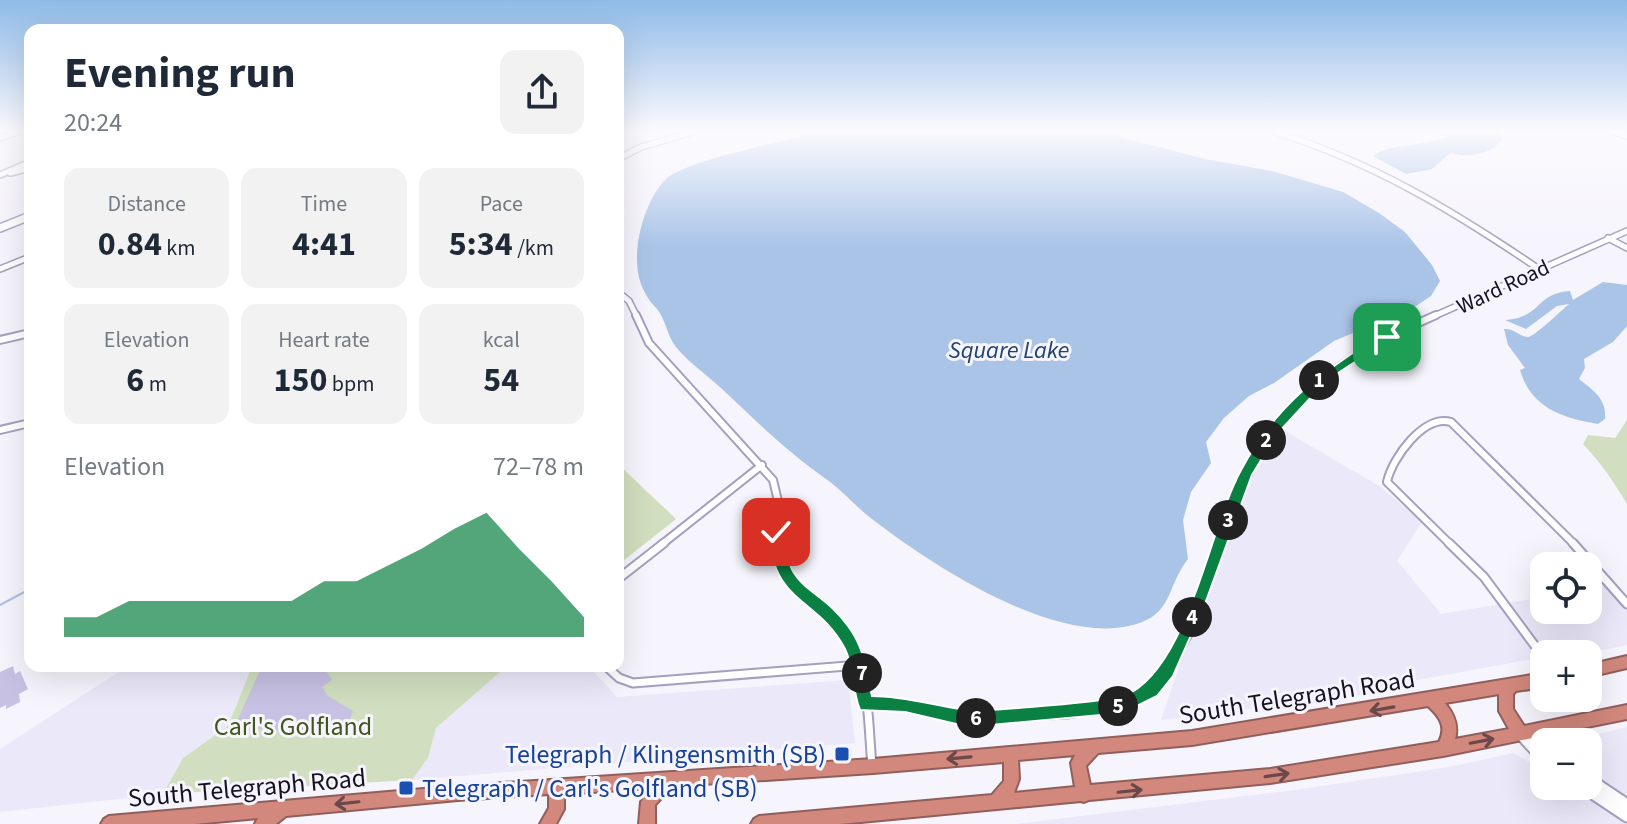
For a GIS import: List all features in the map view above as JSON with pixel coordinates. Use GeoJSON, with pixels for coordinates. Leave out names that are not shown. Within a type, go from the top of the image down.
{"type":"FeatureCollection","features":[{"type":"Feature","properties":{"kind":"highway"},"geometry":{"type":"LineString","coordinates":[[1602,668],[1627,662]]}},
{"type":"Feature","properties":{"kind":"highway","name":"South Telegraph Road"},"geometry":{"type":"LineString","coordinates":[[109,824],[192,820],[284,809],[557,787],[1093,748],[1218,734],[1530,683]]}},
{"type":"Feature","properties":{"kind":"highway"},"geometry":{"type":"LineString","coordinates":[[1512,686],[1506,691],[1506,711],[1521,734]]}},
{"type":"Feature","properties":{"kind":"highway"},"geometry":{"type":"LineString","coordinates":[[1432,700],[1450,722],[1451,737],[1443,749]]}},
{"type":"Feature","properties":{"kind":"highway"},"geometry":{"type":"LineString","coordinates":[[1571,728],[1627,712]]}},
{"type":"Feature","properties":{"kind":"highway"},"geometry":{"type":"LineString","coordinates":[[759,824],[1270,776],[1530,735]]}},
{"type":"Feature","properties":{"kind":"highway"},"geometry":{"type":"LineString","coordinates":[[1084,795],[1078,763],[1093,748]]}},
{"type":"Feature","properties":{"kind":"highway"},"geometry":{"type":"LineString","coordinates":[[996,801],[1013,779],[1015,769],[1009,754]]}},
{"type":"Feature","properties":{"kind":"highway"},"geometry":{"type":"LineString","coordinates":[[647,824],[648,802],[668,780]]}},
{"type":"Feature","properties":{"kind":"highway"},"geometry":{"type":"LineString","coordinates":[[548,824],[556,809],[557,787]]}},
{"type":"Feature","properties":{"kind":"highway"},"geometry":{"type":"LineString","coordinates":[[263,824],[284,809]]}},
{"type":"Feature","properties":{"kind":"street"},"geometry":{"type":"LineString","coordinates":[[1379,170],[1413,186],[1539,269]]}},
{"type":"Feature","properties":{"kind":"street"},"geometry":{"type":"LineString","coordinates":[[0,228],[24,218]]}},
{"type":"Feature","properties":{"kind":"street","name":"Ward Road"},"geometry":{"type":"LineString","coordinates":[[866,704],[905,704],[951,716],[981,718],[1108,708],[1144,696],[1162,678],[1181,643],[1246,474],[1294,405],[1332,369],[1366,347],[1627,231]]}},
{"type":"Feature","properties":{"kind":"street"},"geometry":{"type":"LineString","coordinates":[[1608,238],[1627,248]]}},
{"type":"Feature","properties":{"kind":"street"},"geometry":{"type":"LineString","coordinates":[[0,269],[24,259]]}},
{"type":"Feature","properties":{"kind":"street"},"geometry":{"type":"LineString","coordinates":[[624,297],[653,348],[762,465],[779,495],[776,542],[782,570],[797,592],[841,628],[860,665],[873,766]]}},
{"type":"Feature","properties":{"kind":"street"},"geometry":{"type":"LineString","coordinates":[[0,340],[24,334]]}},
{"type":"Feature","properties":{"kind":"street"},"geometry":{"type":"LineString","coordinates":[[1531,640],[1484,577],[1387,482],[1390,468],[1424,427],[1435,419],[1447,420],[1460,427],[1495,468],[1550,518],[1627,604]]}},
{"type":"Feature","properties":{"kind":"street"},"geometry":{"type":"LineString","coordinates":[[0,430],[24,424]]}},
{"type":"Feature","properties":{"kind":"street"},"geometry":{"type":"LineString","coordinates":[[624,574],[762,465]]}},
{"type":"Feature","properties":{"kind":"street"},"geometry":{"type":"LineString","coordinates":[[612,672],[621,680],[633,683],[860,665]]}},
{"type":"Feature","properties":{"kind":"street"},"geometry":{"type":"LineString","coordinates":[[1521,734],[1530,744]]}},
{"type":"Feature","properties":{"kind":"street"},"geometry":{"type":"LineString","coordinates":[[1602,791],[1627,812]]}},
{"type":"Feature","properties":{"kind":"street"},"geometry":{"type":"LineString","coordinates":[[1602,798],[1627,812]]}},
{"type":"Feature","properties":{"kind":"shaded area"},"geometry":{"type":"Polygon","coordinates":[[[1280,428],[1381,487],[1422,522],[1397,561],[1441,614],[1530,599],[1530,624],[1602,624],[1602,587],[1609,586],[1627,610],[1627,645],[1602,650],[1602,640],[1530,640],[1530,660],[1373,688],[1369,694],[1161,720],[1201,601],[1245,487],[1280,428]]]}},
{"type":"Feature","properties":{"kind":"shaded area"},"geometry":{"type":"Polygon","coordinates":[[[119,672],[250,672],[228,726],[183,758],[163,794],[0,812],[0,749],[119,672]]]}},
{"type":"Feature","properties":{"kind":"shaded area"},"geometry":{"type":"Polygon","coordinates":[[[500,672],[594,672],[617,697],[848,680],[855,743],[412,780],[428,758],[436,728],[500,672]]]}},
{"type":"Feature","properties":{"kind":"shaded area"},"geometry":{"type":"Polygon","coordinates":[[[1627,727],[1627,797],[1622,798],[1602,786],[1602,733],[1627,727]]]}},
{"type":"Feature","properties":{"kind":"shaded area"},"geometry":{"type":"Polygon","coordinates":[[[1513,753],[1530,762],[1530,800],[1589,800],[1626,824],[1016,824],[1295,790],[1449,767],[1513,753]]]}},
{"type":"Feature","properties":{"kind":"green space"},"geometry":{"type":"Polygon","coordinates":[[[1627,420],[1627,504],[1583,444],[1588,435],[1615,438],[1627,420]]]}},
{"type":"Feature","properties":{"kind":"green space"},"geometry":{"type":"Polygon","coordinates":[[[624,470],[676,519],[624,560],[624,470]]]}},
{"type":"Feature","properties":{"kind":"green space","name":"Carl's Golfland"},"geometry":{"type":"Polygon","coordinates":[[[250,672],[500,672],[436,728],[428,758],[412,780],[163,794],[183,758],[228,726],[250,672]]]}},
{"type":"Feature","properties":{"kind":"water","name":"Square Lake"},"geometry":{"type":"Polygon","coordinates":[[[680,170],[1269,170],[1343,192],[1379,213],[1405,232],[1432,265],[1440,281],[1431,296],[1413,308],[1334,341],[1274,383],[1249,396],[1224,418],[1206,442],[1211,463],[1191,492],[1183,520],[1188,559],[1167,600],[1154,616],[1144,621],[1129,626],[1098,628],[1064,623],[1029,612],[993,596],[926,558],[872,519],[785,447],[686,358],[673,343],[660,313],[644,291],[637,258],[640,230],[650,203],[664,181],[680,170]]]}},
{"type":"Feature","properties":{"kind":"water"},"geometry":{"type":"Polygon","coordinates":[[[1399,170],[1424,170],[1406,174],[1399,170]]]}},
{"type":"Feature","properties":{"kind":"water"},"geometry":{"type":"Polygon","coordinates":[[[1603,282],[1627,285],[1627,326],[1613,342],[1584,359],[1585,368],[1579,379],[1604,406],[1605,419],[1598,424],[1560,414],[1532,394],[1520,370],[1525,368],[1508,345],[1504,329],[1531,336],[1569,304],[1557,306],[1526,329],[1505,320],[1526,315],[1550,296],[1570,291],[1573,300],[1603,282]]]}},
{"type":"Feature","properties":{"kind":"building"},"geometry":{"type":"Polygon","coordinates":[[[13,666],[15,674],[20,671],[28,689],[19,694],[20,702],[6,709],[6,705],[0,708],[0,672],[13,666]]]}},
{"type":"Feature","properties":{"kind":"building","name":"Carl's Golfland"},"geometry":{"type":"Polygon","coordinates":[[[259,672],[327,672],[332,680],[322,687],[328,696],[353,711],[346,730],[339,730],[336,736],[251,728],[249,733],[232,732],[259,672]]]}},
{"type":"Feature","properties":{"kind":"waterway"},"geometry":{"type":"LineString","coordinates":[[0,605],[24,592]]}},
{"type":"Feature","properties":{"kind":"place","name":"Telegraph / Klingensmith (SB)"},"geometry":{"type":"Point","coordinates":[842,754]}},
{"type":"Feature","properties":{"kind":"place","name":"Telegraph / Carl's Golfland (SB)"},"geometry":{"type":"Point","coordinates":[406,788]}},
{"type":"Feature","properties":{"kind":"route"},"geometry":{"type":"LineString","coordinates":[[776,532],[777,557],[792,586],[841,628],[854,649],[860,665],[866,704],[905,704],[969,718],[1123,705],[1151,690],[1167,671],[1197,604],[1246,474],[1272,431],[1322,377],[1354,354],[1387,337]]}}]}
